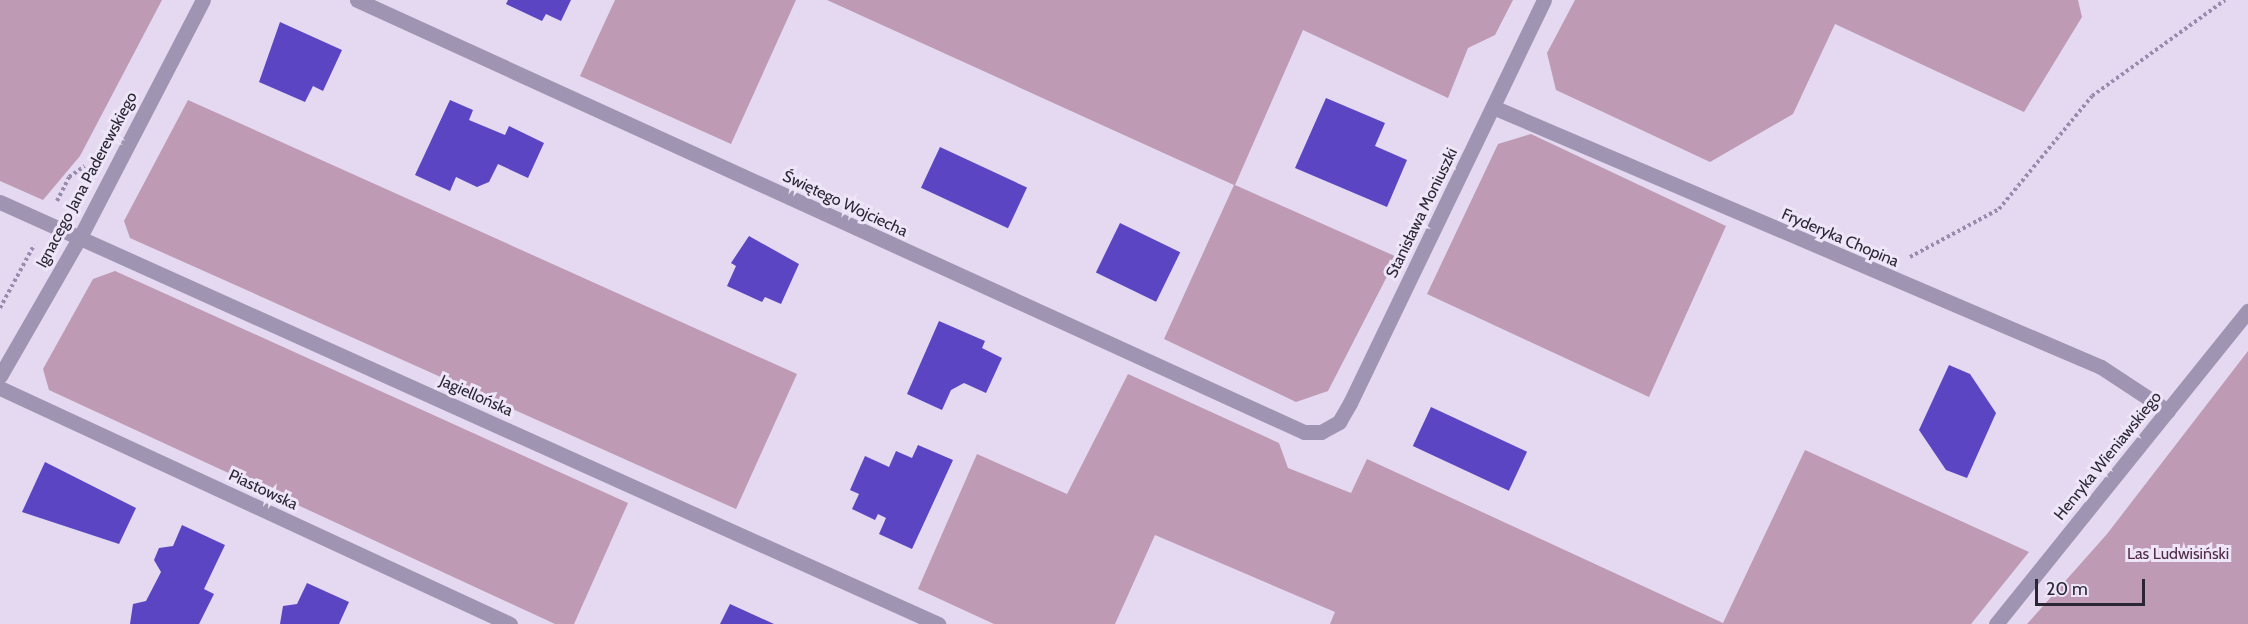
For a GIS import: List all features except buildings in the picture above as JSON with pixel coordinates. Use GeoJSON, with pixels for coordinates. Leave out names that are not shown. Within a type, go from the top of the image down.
{"type":"FeatureCollection","features":[{"type":"Feature","properties":{"kind":"street","name":"Ignacego Jana Paderewskiego"},"geometry":{"type":"LineString","coordinates":[[0,376],[80,237],[203,0]]}},
{"type":"Feature","properties":{"kind":"street","name":"Świętego Wojciecha"},"geometry":{"type":"LineString","coordinates":[[357,0],[1286,426],[1321,432]]}},
{"type":"Feature","properties":{"kind":"street","name":"Stanisława Moniuszki"},"geometry":{"type":"LineString","coordinates":[[1321,432],[1339,422],[1350,404],[1544,0]]}},
{"type":"Feature","properties":{"kind":"street","name":"Fryderyka Chopina"},"geometry":{"type":"LineString","coordinates":[[1493,107],[1878,274],[2102,367],[2168,411]]}},
{"type":"Feature","properties":{"kind":"street","name":"Jagiellońska"},"geometry":{"type":"LineString","coordinates":[[0,202],[938,624]]}},
{"type":"Feature","properties":{"kind":"street","name":"Henryka Wieniawskiego"},"geometry":{"type":"LineString","coordinates":[[1996,624],[2248,311]]}},
{"type":"Feature","properties":{"kind":"street","name":"Piastowska"},"geometry":{"type":"LineString","coordinates":[[0,388],[510,624]]}},
{"type":"Feature","properties":{"kind":"path"},"geometry":{"type":"LineString","coordinates":[[1878,274],[1999,210],[2092,96],[2225,0]]}},
{"type":"Feature","properties":{"kind":"path"},"geometry":{"type":"LineString","coordinates":[[0,308],[69,177],[90,156]]}},
{"type":"Feature","properties":{"kind":"green space"},"geometry":{"type":"Polygon","coordinates":[[[0,0],[162,0],[80,156],[43,200],[0,181],[0,0]]]}},
{"type":"Feature","properties":{"kind":"green space"},"geometry":{"type":"Polygon","coordinates":[[[615,0],[796,0],[731,144],[580,76],[615,0]]]}},
{"type":"Feature","properties":{"kind":"green space"},"geometry":{"type":"Polygon","coordinates":[[[827,0],[1513,0],[1495,35],[1468,48],[1448,98],[1303,30],[1235,185],[1397,257],[1328,391],[1296,402],[1164,339],[1234,185],[827,0]]]}},
{"type":"Feature","properties":{"kind":"green space"},"geometry":{"type":"Polygon","coordinates":[[[1575,0],[2078,0],[2082,17],[2024,112],[1835,24],[1793,114],[1710,162],[1556,90],[1547,53],[1575,0]]]}},
{"type":"Feature","properties":{"kind":"green space"},"geometry":{"type":"Polygon","coordinates":[[[188,100],[797,374],[736,509],[130,238],[124,221],[188,100]]]}},
{"type":"Feature","properties":{"kind":"green space"},"geometry":{"type":"Polygon","coordinates":[[[1531,134],[1726,226],[1649,397],[1427,294],[1498,144],[1531,134]]]}},
{"type":"Feature","properties":{"kind":"green space"},"geometry":{"type":"Polygon","coordinates":[[[115,271],[628,503],[574,624],[555,624],[49,390],[43,369],[93,279],[115,271]]]}},
{"type":"Feature","properties":{"kind":"green space","name":"Las Ludwisiński"},"geometry":{"type":"Polygon","coordinates":[[[2248,351],[2248,624],[2027,624],[2107,534],[2248,351]]]}},
{"type":"Feature","properties":{"kind":"green space"},"geometry":{"type":"Polygon","coordinates":[[[1128,374],[1279,443],[1288,468],[1351,493],[1367,459],[1723,623],[1805,450],[2029,552],[1971,624],[1330,624],[1335,612],[1155,535],[1115,624],[994,624],[918,589],[977,454],[1067,494],[1128,374]]]}}]}
